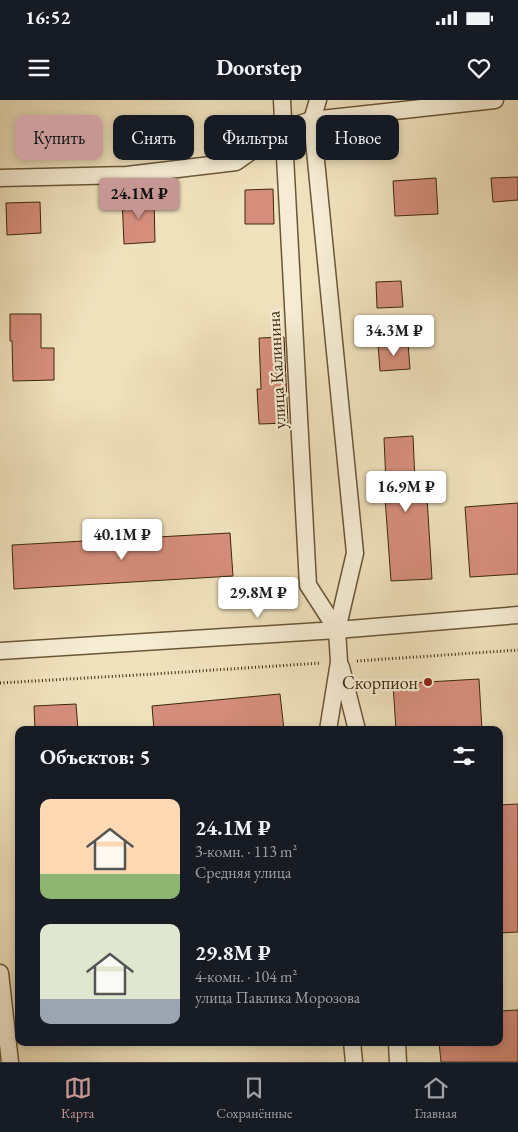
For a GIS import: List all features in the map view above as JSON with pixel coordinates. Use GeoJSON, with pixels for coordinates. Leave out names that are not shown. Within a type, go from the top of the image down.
{"type":"FeatureCollection","features":[{"type":"Feature","properties":{"kind":"street","name":"улица Калинина"},"geometry":{"type":"LineString","coordinates":[[282,100],[283,115]]}},
{"type":"Feature","properties":{"kind":"street","name":"улица Калинина"},"geometry":{"type":"LineString","coordinates":[[318,100],[312,120],[355,553],[337,630],[339,662],[356,726]]}},
{"type":"Feature","properties":{"kind":"street"},"geometry":{"type":"LineString","coordinates":[[306,122],[495,100]]}},
{"type":"Feature","properties":{"kind":"street"},"geometry":{"type":"LineString","coordinates":[[0,178],[126,175],[236,162],[239,160]]}},
{"type":"Feature","properties":{"kind":"street","name":"улица Калинина"},"geometry":{"type":"LineString","coordinates":[[285,160],[308,585],[337,630]]}},
{"type":"Feature","properties":{"kind":"street"},"geometry":{"type":"LineString","coordinates":[[0,651],[337,630],[518,615]]}},
{"type":"Feature","properties":{"kind":"street","name":"улица Калинина"},"geometry":{"type":"LineString","coordinates":[[329,726],[339,662]]}},
{"type":"Feature","properties":{"kind":"street"},"geometry":{"type":"LineString","coordinates":[[0,973],[10,1062]]}},
{"type":"Feature","properties":{"kind":"street"},"geometry":{"type":"LineString","coordinates":[[352,1046],[354,1062]]}},
{"type":"Feature","properties":{"kind":"street"},"geometry":{"type":"LineString","coordinates":[[397,1046],[398,1062]]}},
{"type":"Feature","properties":{"kind":"path"},"geometry":{"type":"LineString","coordinates":[[0,682],[154,674]]}},
{"type":"Feature","properties":{"kind":"building"},"geometry":{"type":"Polygon","coordinates":[[[518,177],[518,200],[493,202],[491,178],[518,177]]]}},
{"type":"Feature","properties":{"kind":"building"},"geometry":{"type":"Polygon","coordinates":[[[436,178],[438,214],[395,216],[393,181],[436,178]]]}},
{"type":"Feature","properties":{"kind":"building"},"geometry":{"type":"Polygon","coordinates":[[[273,189],[274,224],[245,224],[245,190],[273,189]]]}},
{"type":"Feature","properties":{"kind":"building"},"geometry":{"type":"Polygon","coordinates":[[[154,197],[155,242],[124,244],[122,198],[154,197]]]}},
{"type":"Feature","properties":{"kind":"building"},"geometry":{"type":"Polygon","coordinates":[[[40,202],[41,233],[7,235],[6,203],[40,202]]]}},
{"type":"Feature","properties":{"kind":"building"},"geometry":{"type":"Polygon","coordinates":[[[401,281],[403,307],[377,308],[376,282],[401,281]]]}},
{"type":"Feature","properties":{"kind":"building"},"geometry":{"type":"Polygon","coordinates":[[[10,314],[41,314],[41,348],[54,348],[54,380],[13,381],[10,314]]]}},
{"type":"Feature","properties":{"kind":"building"},"geometry":{"type":"Polygon","coordinates":[[[284,337],[288,423],[259,424],[257,389],[261,389],[259,338],[284,337]]]}},
{"type":"Feature","properties":{"kind":"building"},"geometry":{"type":"Polygon","coordinates":[[[408,343],[410,369],[380,371],[378,344],[408,343]]]}},
{"type":"Feature","properties":{"kind":"building"},"geometry":{"type":"Polygon","coordinates":[[[413,436],[415,482],[426,481],[432,579],[391,581],[384,484],[386,484],[384,438],[413,436]]]}},
{"type":"Feature","properties":{"kind":"building"},"geometry":{"type":"Polygon","coordinates":[[[518,503],[518,574],[470,577],[465,507],[518,503]]]}},
{"type":"Feature","properties":{"kind":"building"},"geometry":{"type":"Polygon","coordinates":[[[230,533],[233,576],[14,589],[12,545],[230,533]]]}},
{"type":"Feature","properties":{"kind":"building"},"geometry":{"type":"Polygon","coordinates":[[[479,679],[482,726],[396,726],[393,684],[479,679]]]}},
{"type":"Feature","properties":{"kind":"building"},"geometry":{"type":"Polygon","coordinates":[[[280,694],[284,726],[154,726],[152,706],[280,694]]]}},
{"type":"Feature","properties":{"kind":"building"},"geometry":{"type":"Polygon","coordinates":[[[76,704],[78,726],[35,726],[34,706],[76,704]]]}},
{"type":"Feature","properties":{"kind":"building"},"geometry":{"type":"Polygon","coordinates":[[[518,804],[518,932],[503,933],[503,805],[518,804]]]}},
{"type":"Feature","properties":{"kind":"building"},"geometry":{"type":"Polygon","coordinates":[[[518,1010],[518,1062],[441,1062],[439,1046],[503,1046],[503,1011],[518,1010]]]}},
{"type":"Feature","properties":{"kind":"place","name":"Скорпион"},"geometry":{"type":"Point","coordinates":[428,682]}}]}
